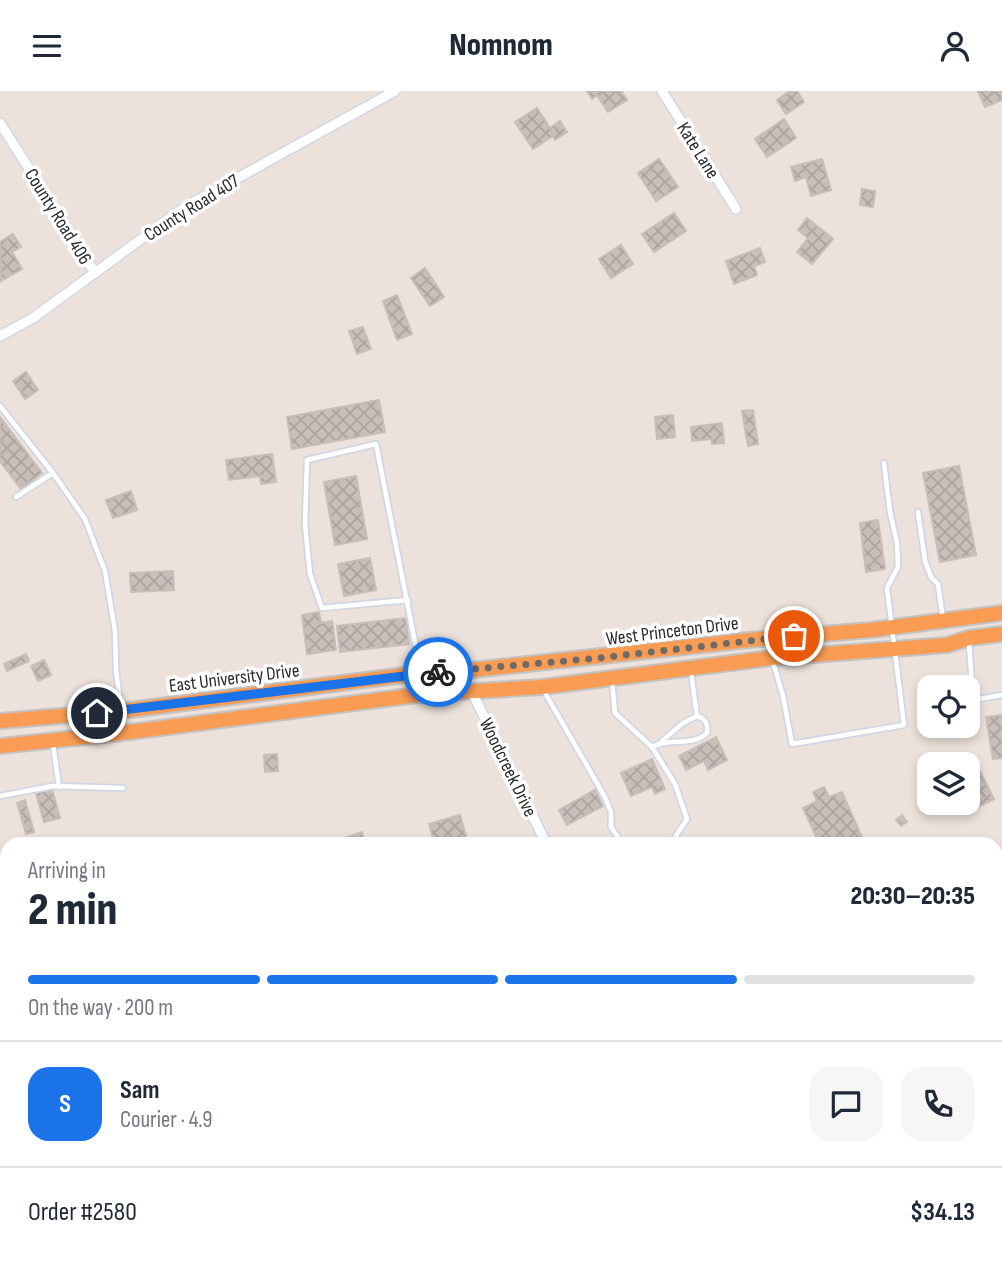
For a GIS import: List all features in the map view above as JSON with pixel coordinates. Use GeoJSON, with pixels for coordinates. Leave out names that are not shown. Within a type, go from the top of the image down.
{"type":"FeatureCollection","features":[{"type":"Feature","properties":{"kind":"highway","name":"West Princeton Drive"},"geometry":{"type":"LineString","coordinates":[[472,670],[1002,613]]}},
{"type":"Feature","properties":{"kind":"highway","name":"West Princeton Drive"},"geometry":{"type":"LineString","coordinates":[[472,692],[542,687],[771,658],[947,645],[969,638],[1002,634]]}},
{"type":"Feature","properties":{"kind":"highway","name":"East University Drive"},"geometry":{"type":"LineString","coordinates":[[0,721],[121,711],[421,673],[472,670]]}},
{"type":"Feature","properties":{"kind":"highway"},"geometry":{"type":"LineString","coordinates":[[0,746],[425,694],[472,692]]}},
{"type":"Feature","properties":{"kind":"street","name":"Kate Lane"},"geometry":{"type":"LineString","coordinates":[[662,91],[737,209]]}},
{"type":"Feature","properties":{"kind":"street","name":"County Road 407"},"geometry":{"type":"LineString","coordinates":[[0,335],[33,318],[157,226],[202,197],[393,92]]}},
{"type":"Feature","properties":{"kind":"street","name":"County Road 406"},"geometry":{"type":"LineString","coordinates":[[0,123],[95,273]]}},
{"type":"Feature","properties":{"kind":"street","name":"Woodcreek Drive"},"geometry":{"type":"LineString","coordinates":[[472,692],[543,837]]}},
{"type":"Feature","properties":{"kind":"lane"},"geometry":{"type":"LineString","coordinates":[[0,406],[85,519],[105,571],[115,631],[121,711]]}},
{"type":"Feature","properties":{"kind":"lane"},"geometry":{"type":"LineString","coordinates":[[408,600],[322,608],[310,574],[304,524],[307,460],[376,444],[408,600],[425,694]]}},
{"type":"Feature","properties":{"kind":"lane"},"geometry":{"type":"LineString","coordinates":[[771,658],[783,696],[792,744],[904,725],[887,588],[898,567],[897,543],[884,463]]}},
{"type":"Feature","properties":{"kind":"lane"},"geometry":{"type":"LineString","coordinates":[[16,497],[53,473]]}},
{"type":"Feature","properties":{"kind":"lane"},"geometry":{"type":"LineString","coordinates":[[918,513],[925,561],[938,584],[943,619]]}},
{"type":"Feature","properties":{"kind":"lane"},"geometry":{"type":"LineString","coordinates":[[969,638],[973,700],[1002,695]]}},
{"type":"Feature","properties":{"kind":"lane"},"geometry":{"type":"LineString","coordinates":[[690,667],[697,716]]}},
{"type":"Feature","properties":{"kind":"lane"},"geometry":{"type":"LineString","coordinates":[[611,677],[615,713],[652,747],[675,784],[687,819],[675,837]]}},
{"type":"Feature","properties":{"kind":"lane"},"geometry":{"type":"LineString","coordinates":[[542,687],[605,797],[611,812],[611,827],[618,837]]}},
{"type":"Feature","properties":{"kind":"lane"},"geometry":{"type":"LineString","coordinates":[[662,741],[697,739],[704,736],[708,725],[697,716]]}},
{"type":"Feature","properties":{"kind":"lane"},"geometry":{"type":"LineString","coordinates":[[652,747],[682,723],[697,716]]}},
{"type":"Feature","properties":{"kind":"lane"},"geometry":{"type":"LineString","coordinates":[[52,739],[59,787]]}},
{"type":"Feature","properties":{"kind":"lane"},"geometry":{"type":"LineString","coordinates":[[0,796],[59,787],[123,788]]}},
{"type":"Feature","properties":{"kind":"building"},"geometry":{"type":"Polygon","coordinates":[[[587,91],[621,91],[627,100],[608,112],[597,95],[592,99],[587,91]]]}},
{"type":"Feature","properties":{"kind":"building"},"geometry":{"type":"Polygon","coordinates":[[[790,91],[797,91],[804,102],[786,114],[777,100],[790,91]]]}},
{"type":"Feature","properties":{"kind":"building"},"geometry":{"type":"Polygon","coordinates":[[[978,91],[1002,91],[1002,100],[985,107],[978,91]]]}},
{"type":"Feature","properties":{"kind":"building"},"geometry":{"type":"Polygon","coordinates":[[[537,108],[550,128],[560,121],[567,132],[555,140],[553,136],[533,149],[515,122],[537,108]]]}},
{"type":"Feature","properties":{"kind":"building"},"geometry":{"type":"Polygon","coordinates":[[[784,119],[796,138],[767,157],[755,139],[784,119]]]}},
{"type":"Feature","properties":{"kind":"building"},"geometry":{"type":"Polygon","coordinates":[[[659,159],[678,187],[656,201],[638,173],[659,159]]]}},
{"type":"Feature","properties":{"kind":"building"},"geometry":{"type":"Polygon","coordinates":[[[822,159],[831,190],[811,196],[806,177],[795,181],[791,167],[822,159]]]}},
{"type":"Feature","properties":{"kind":"building"},"geometry":{"type":"Polygon","coordinates":[[[862,189],[875,191],[873,207],[860,205],[862,189]]]}},
{"type":"Feature","properties":{"kind":"building"},"geometry":{"type":"Polygon","coordinates":[[[674,213],[686,231],[654,252],[642,234],[674,213]]]}},
{"type":"Feature","properties":{"kind":"building"},"geometry":{"type":"Polygon","coordinates":[[[807,218],[833,239],[812,264],[797,252],[808,238],[798,230],[807,218]]]}},
{"type":"Feature","properties":{"kind":"building"},"geometry":{"type":"Polygon","coordinates":[[[13,234],[21,247],[12,252],[22,269],[1,281],[0,242],[13,234]]]}},
{"type":"Feature","properties":{"kind":"building"},"geometry":{"type":"Polygon","coordinates":[[[621,245],[633,264],[611,278],[599,259],[621,245]]]}},
{"type":"Feature","properties":{"kind":"building"},"geometry":{"type":"Polygon","coordinates":[[[760,248],[765,262],[754,266],[757,275],[734,284],[726,261],[760,248]]]}},
{"type":"Feature","properties":{"kind":"building"},"geometry":{"type":"Polygon","coordinates":[[[425,268],[444,297],[430,306],[411,278],[425,268]]]}},
{"type":"Feature","properties":{"kind":"building"},"geometry":{"type":"Polygon","coordinates":[[[397,295],[412,334],[397,340],[383,301],[397,295]]]}},
{"type":"Feature","properties":{"kind":"building"},"geometry":{"type":"Polygon","coordinates":[[[363,327],[371,349],[357,354],[349,331],[363,327]]]}},
{"type":"Feature","properties":{"kind":"building"},"geometry":{"type":"Polygon","coordinates":[[[26,372],[38,390],[25,399],[13,381],[26,372]]]}},
{"type":"Feature","properties":{"kind":"building"},"geometry":{"type":"Polygon","coordinates":[[[379,400],[385,432],[292,449],[287,417],[379,400]]]}},
{"type":"Feature","properties":{"kind":"building"},"geometry":{"type":"Polygon","coordinates":[[[753,410],[758,444],[748,446],[742,411],[753,410]]]}},
{"type":"Feature","properties":{"kind":"building"},"geometry":{"type":"Polygon","coordinates":[[[673,415],[675,437],[657,439],[655,417],[673,415]]]}},
{"type":"Feature","properties":{"kind":"building"},"geometry":{"type":"Polygon","coordinates":[[[0,417],[42,473],[21,489],[0,461],[0,417]]]}},
{"type":"Feature","properties":{"kind":"building"},"geometry":{"type":"Polygon","coordinates":[[[722,423],[724,443],[712,444],[712,439],[692,441],[691,427],[722,423]]]}},
{"type":"Feature","properties":{"kind":"building"},"geometry":{"type":"Polygon","coordinates":[[[272,454],[276,482],[261,484],[260,476],[229,480],[226,460],[272,454]]]}},
{"type":"Feature","properties":{"kind":"building"},"geometry":{"type":"Polygon","coordinates":[[[959,466],[976,555],[940,562],[923,473],[959,466]]]}},
{"type":"Feature","properties":{"kind":"building"},"geometry":{"type":"Polygon","coordinates":[[[356,476],[367,539],[335,545],[324,482],[356,476]]]}},
{"type":"Feature","properties":{"kind":"building"},"geometry":{"type":"Polygon","coordinates":[[[131,491],[137,510],[113,518],[106,500],[131,491]]]}},
{"type":"Feature","properties":{"kind":"building"},"geometry":{"type":"Polygon","coordinates":[[[878,520],[885,569],[866,572],[860,523],[878,520]]]}},
{"type":"Feature","properties":{"kind":"building"},"geometry":{"type":"Polygon","coordinates":[[[370,558],[376,590],[344,596],[338,564],[370,558]]]}},
{"type":"Feature","properties":{"kind":"building"},"geometry":{"type":"Polygon","coordinates":[[[173,571],[174,590],[131,592],[130,573],[173,571]]]}},
{"type":"Feature","properties":{"kind":"building"},"geometry":{"type":"Polygon","coordinates":[[[319,612],[321,623],[332,621],[336,650],[307,654],[302,615],[319,612]]]}},
{"type":"Feature","properties":{"kind":"building"},"geometry":{"type":"Polygon","coordinates":[[[406,618],[409,644],[340,652],[337,626],[406,618]]]}},
{"type":"Feature","properties":{"kind":"building"},"geometry":{"type":"Polygon","coordinates":[[[26,654],[29,661],[7,671],[4,664],[26,654]]]}},
{"type":"Feature","properties":{"kind":"building"},"geometry":{"type":"Polygon","coordinates":[[[44,660],[51,675],[38,681],[31,666],[44,660]]]}},
{"type":"Feature","properties":{"kind":"building"},"geometry":{"type":"Polygon","coordinates":[[[1002,715],[1002,758],[993,759],[986,717],[1002,715]]]}},
{"type":"Feature","properties":{"kind":"building"},"geometry":{"type":"Polygon","coordinates":[[[716,737],[727,760],[708,770],[704,761],[686,770],[679,756],[716,737]]]}},
{"type":"Feature","properties":{"kind":"building"},"geometry":{"type":"Polygon","coordinates":[[[277,754],[278,771],[265,772],[264,755],[277,754]]]}},
{"type":"Feature","properties":{"kind":"building"},"geometry":{"type":"Polygon","coordinates":[[[652,759],[665,789],[655,794],[652,787],[631,796],[621,773],[652,759]]]}},
{"type":"Feature","properties":{"kind":"building"},"geometry":{"type":"Polygon","coordinates":[[[980,771],[994,799],[980,806],[980,771]]]}},
{"type":"Feature","properties":{"kind":"building"},"geometry":{"type":"Polygon","coordinates":[[[824,787],[829,797],[842,792],[862,837],[816,837],[803,808],[817,801],[813,792],[824,787]]]}},
{"type":"Feature","properties":{"kind":"building"},"geometry":{"type":"Polygon","coordinates":[[[52,789],[60,818],[44,822],[36,793],[52,789]]]}},
{"type":"Feature","properties":{"kind":"building"},"geometry":{"type":"Polygon","coordinates":[[[595,790],[603,806],[567,825],[559,810],[595,790]]]}},
{"type":"Feature","properties":{"kind":"building"},"geometry":{"type":"Polygon","coordinates":[[[25,800],[34,832],[26,834],[17,803],[25,800]]]}},
{"type":"Feature","properties":{"kind":"building"},"geometry":{"type":"Polygon","coordinates":[[[460,815],[466,837],[432,837],[429,824],[460,815]]]}},
{"type":"Feature","properties":{"kind":"building"},"geometry":{"type":"Polygon","coordinates":[[[902,815],[907,822],[901,826],[896,820],[902,815]]]}},
{"type":"Feature","properties":{"kind":"building"},"geometry":{"type":"Polygon","coordinates":[[[362,832],[363,837],[347,837],[362,832]]]}},
{"type":"Feature","properties":{"kind":"way so far"},"geometry":{"type":"LineString","coordinates":[[438,672],[589,659],[794,636]]}},
{"type":"Feature","properties":{"kind":"route"},"geometry":{"type":"LineString","coordinates":[[97,713],[438,672]]}}]}
